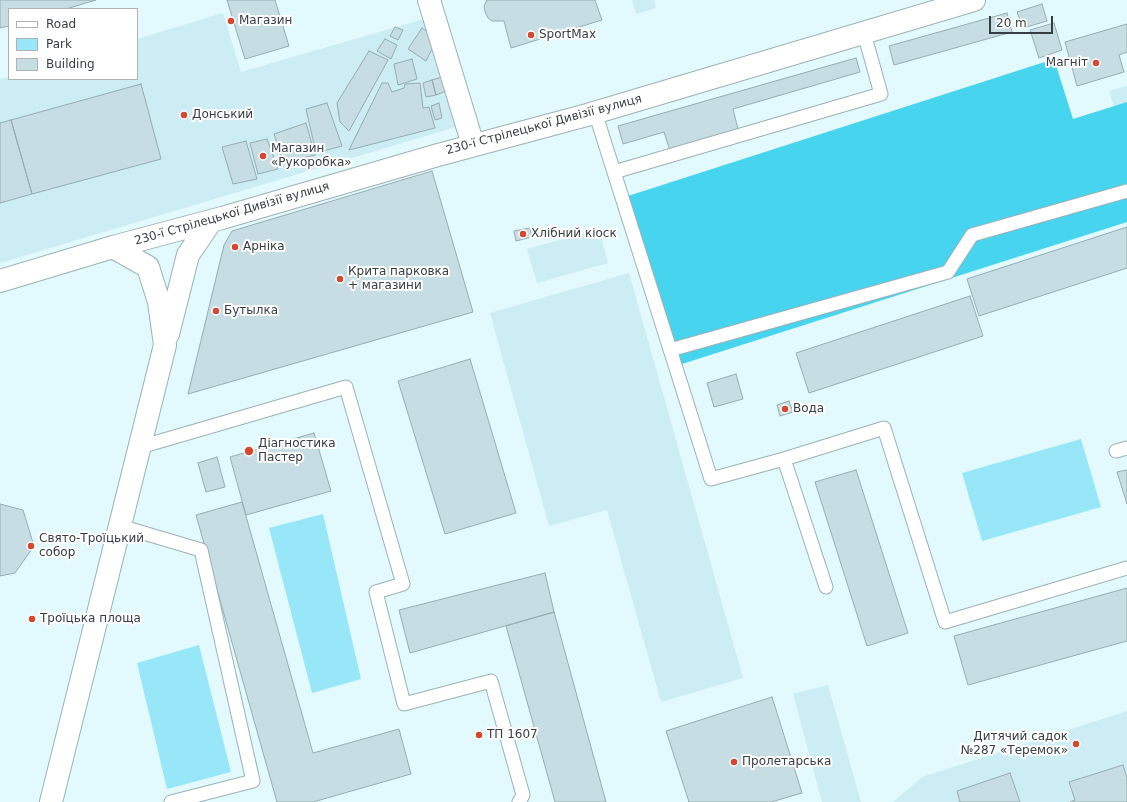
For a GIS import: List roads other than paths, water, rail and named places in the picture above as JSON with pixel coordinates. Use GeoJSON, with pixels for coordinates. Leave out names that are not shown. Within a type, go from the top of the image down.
{"type":"FeatureCollection","features":[{"type":"Feature","properties":{"kind":"street"},"geometry":{"type":"LineString","coordinates":[[429,0],[473,145]]}},
{"type":"Feature","properties":{"kind":"street","name":"230-ї Стрілецької Дивізії вулиця"},"geometry":{"type":"LineString","coordinates":[[0,281],[113,247],[211,221],[473,145],[595,112],[974,0]]}},
{"type":"Feature","properties":{"kind":"street"},"geometry":{"type":"LineString","coordinates":[[165,345],[188,255],[211,221]]}},
{"type":"Feature","properties":{"kind":"street","name":"230-ї Стрілецької Дивізії вулиця"},"geometry":{"type":"LineString","coordinates":[[51,802],[165,345],[159,302],[148,267],[113,247]]}},
{"type":"Feature","properties":{"kind":"lane"},"geometry":{"type":"LineString","coordinates":[[614,172],[881,94],[864,33]]}},
{"type":"Feature","properties":{"kind":"lane"},"geometry":{"type":"LineString","coordinates":[[595,112],[711,479],[784,459],[884,428],[945,622],[1127,568]]}},
{"type":"Feature","properties":{"kind":"lane"},"geometry":{"type":"LineString","coordinates":[[670,350],[948,272],[972,234],[1127,191]]}},
{"type":"Feature","properties":{"kind":"lane"},"geometry":{"type":"LineString","coordinates":[[140,447],[346,387],[403,584],[376,592],[404,704],[491,681],[523,795],[519,802]]}},
{"type":"Feature","properties":{"kind":"lane"},"geometry":{"type":"LineString","coordinates":[[784,459],[826,587]]}},
{"type":"Feature","properties":{"kind":"lane"},"geometry":{"type":"LineString","coordinates":[[120,526],[201,550],[253,781],[171,802]]}},
{"type":"Feature","properties":{"kind":"place","name":"Магазин"},"geometry":{"type":"Point","coordinates":[231,21]}},
{"type":"Feature","properties":{"kind":"place","name":"SportMax"},"geometry":{"type":"Point","coordinates":[531,35]}},
{"type":"Feature","properties":{"kind":"place","name":"Магніт"},"geometry":{"type":"Point","coordinates":[1096,63]}},
{"type":"Feature","properties":{"kind":"place","name":"Донський"},"geometry":{"type":"Point","coordinates":[184,115]}},
{"type":"Feature","properties":{"kind":"place","name":"Магазин «Рукоробка»"},"geometry":{"type":"Point","coordinates":[263,156]}},
{"type":"Feature","properties":{"kind":"place","name":"Хлібний кіоск"},"geometry":{"type":"Point","coordinates":[523,234]}},
{"type":"Feature","properties":{"kind":"place","name":"Арніка"},"geometry":{"type":"Point","coordinates":[235,247]}},
{"type":"Feature","properties":{"kind":"place","name":"Крита парковка + магазини"},"geometry":{"type":"Point","coordinates":[340,279]}},
{"type":"Feature","properties":{"kind":"place","name":"Бутылка"},"geometry":{"type":"Point","coordinates":[216,311]}},
{"type":"Feature","properties":{"kind":"place","name":"Вода"},"geometry":{"type":"Point","coordinates":[785,409]}},
{"type":"Feature","properties":{"kind":"place","name":"Діагностика Пастер"},"geometry":{"type":"Point","coordinates":[249,451]}},
{"type":"Feature","properties":{"kind":"place","name":"Свято-Троїцький собор"},"geometry":{"type":"Point","coordinates":[31,546]}},
{"type":"Feature","properties":{"kind":"place","name":"Троїцька площа"},"geometry":{"type":"Point","coordinates":[32,619]}},
{"type":"Feature","properties":{"kind":"place","name":"ТП 1607"},"geometry":{"type":"Point","coordinates":[479,735]}},
{"type":"Feature","properties":{"kind":"place","name":"Дитячий садок №287 «Теремок»"},"geometry":{"type":"Point","coordinates":[1076,744]}},
{"type":"Feature","properties":{"kind":"place","name":"Пролетарська"},"geometry":{"type":"Point","coordinates":[734,762]}}]}
